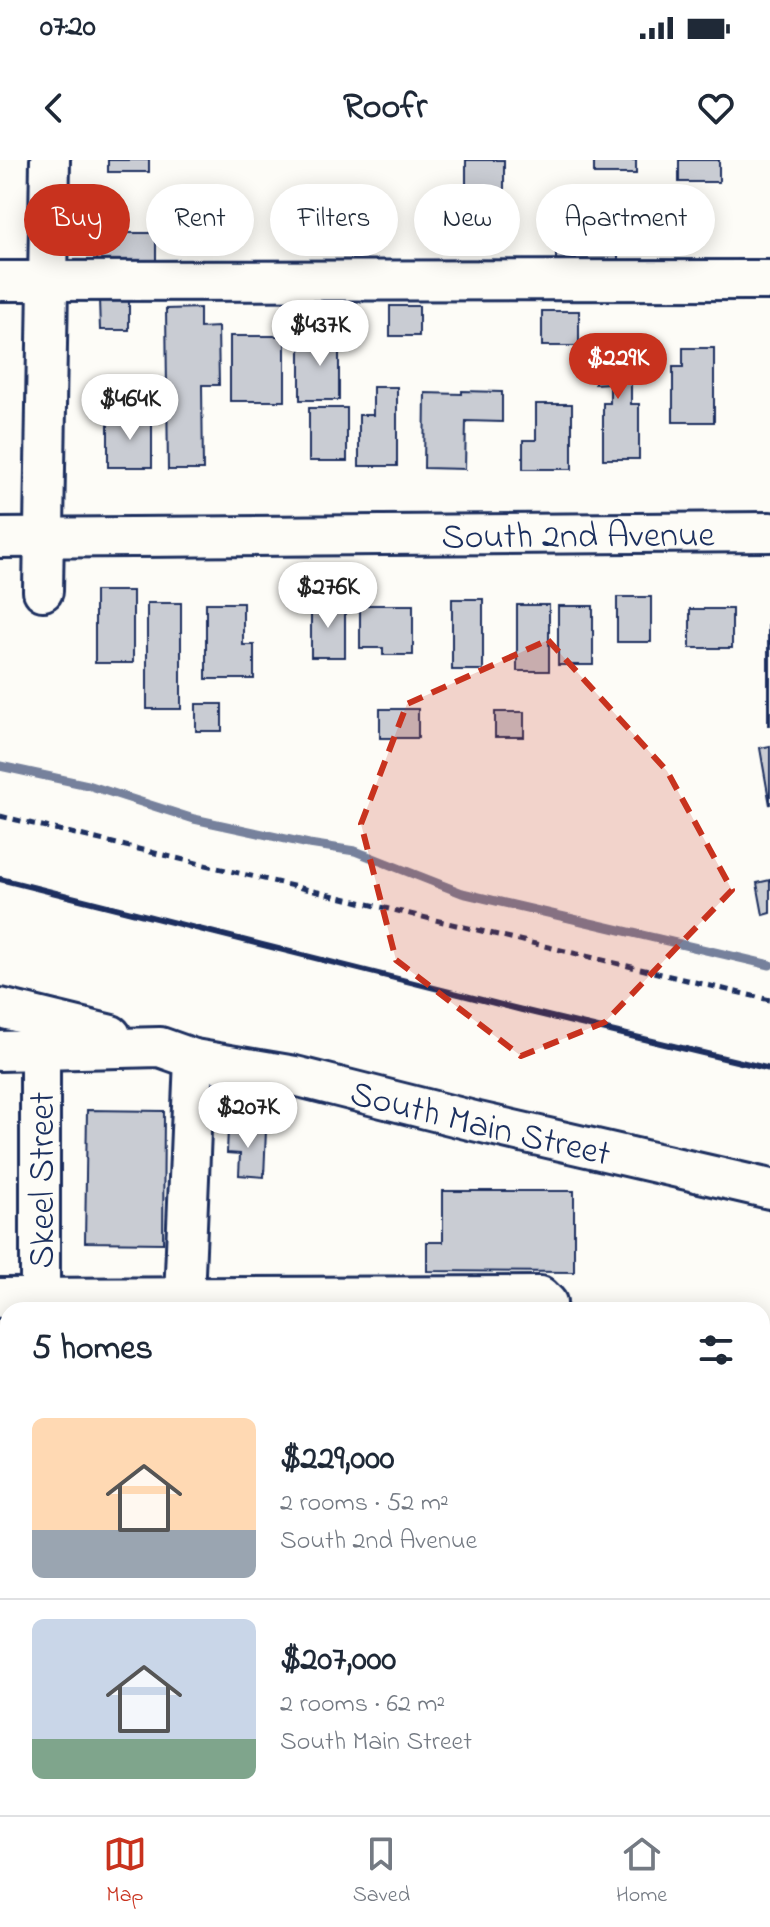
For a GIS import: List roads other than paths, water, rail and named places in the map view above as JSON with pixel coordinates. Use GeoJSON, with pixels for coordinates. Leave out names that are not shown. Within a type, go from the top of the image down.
{"type":"FeatureCollection","features":[{"type":"Feature","properties":{"kind":"street"},"geometry":{"type":"LineString","coordinates":[[43,591],[50,160]]}},
{"type":"Feature","properties":{"kind":"street"},"geometry":{"type":"LineString","coordinates":[[0,281],[770,280]]}},
{"type":"Feature","properties":{"kind":"street","name":"South 2nd Avenue"},"geometry":{"type":"LineString","coordinates":[[0,538],[770,532]]}},
{"type":"Feature","properties":{"kind":"street"},"geometry":{"type":"LineString","coordinates":[[0,1008],[177,1053],[184,1297]]}},
{"type":"Feature","properties":{"kind":"street","name":"Skeel Street"},"geometry":{"type":"LineString","coordinates":[[40,1050],[40,1302]]}},
{"type":"Feature","properties":{"kind":"street","name":"South Main Street"},"geometry":{"type":"LineString","coordinates":[[0,1051],[177,1053],[295,1076],[770,1189]]}},
{"type":"Feature","properties":{"kind":"street"},"geometry":{"type":"LineString","coordinates":[[317,1302],[540,1296],[546,1302]]}},
{"type":"Feature","properties":{"kind":"street"},"geometry":{"type":"LineString","coordinates":[[81,1302],[184,1297],[264,1302]]}},
{"type":"Feature","properties":{"kind":"street"},"geometry":{"type":"LineString","coordinates":[[0,1298],[27,1302]]}},
{"type":"Feature","properties":{"kind":"waterway"},"geometry":{"type":"LineString","coordinates":[[0,766],[88,785],[194,819],[355,851],[462,893],[770,965]]}},
{"type":"Feature","properties":{"kind":"railway"},"geometry":{"type":"LineString","coordinates":[[0,879],[770,1069]]}}]}
